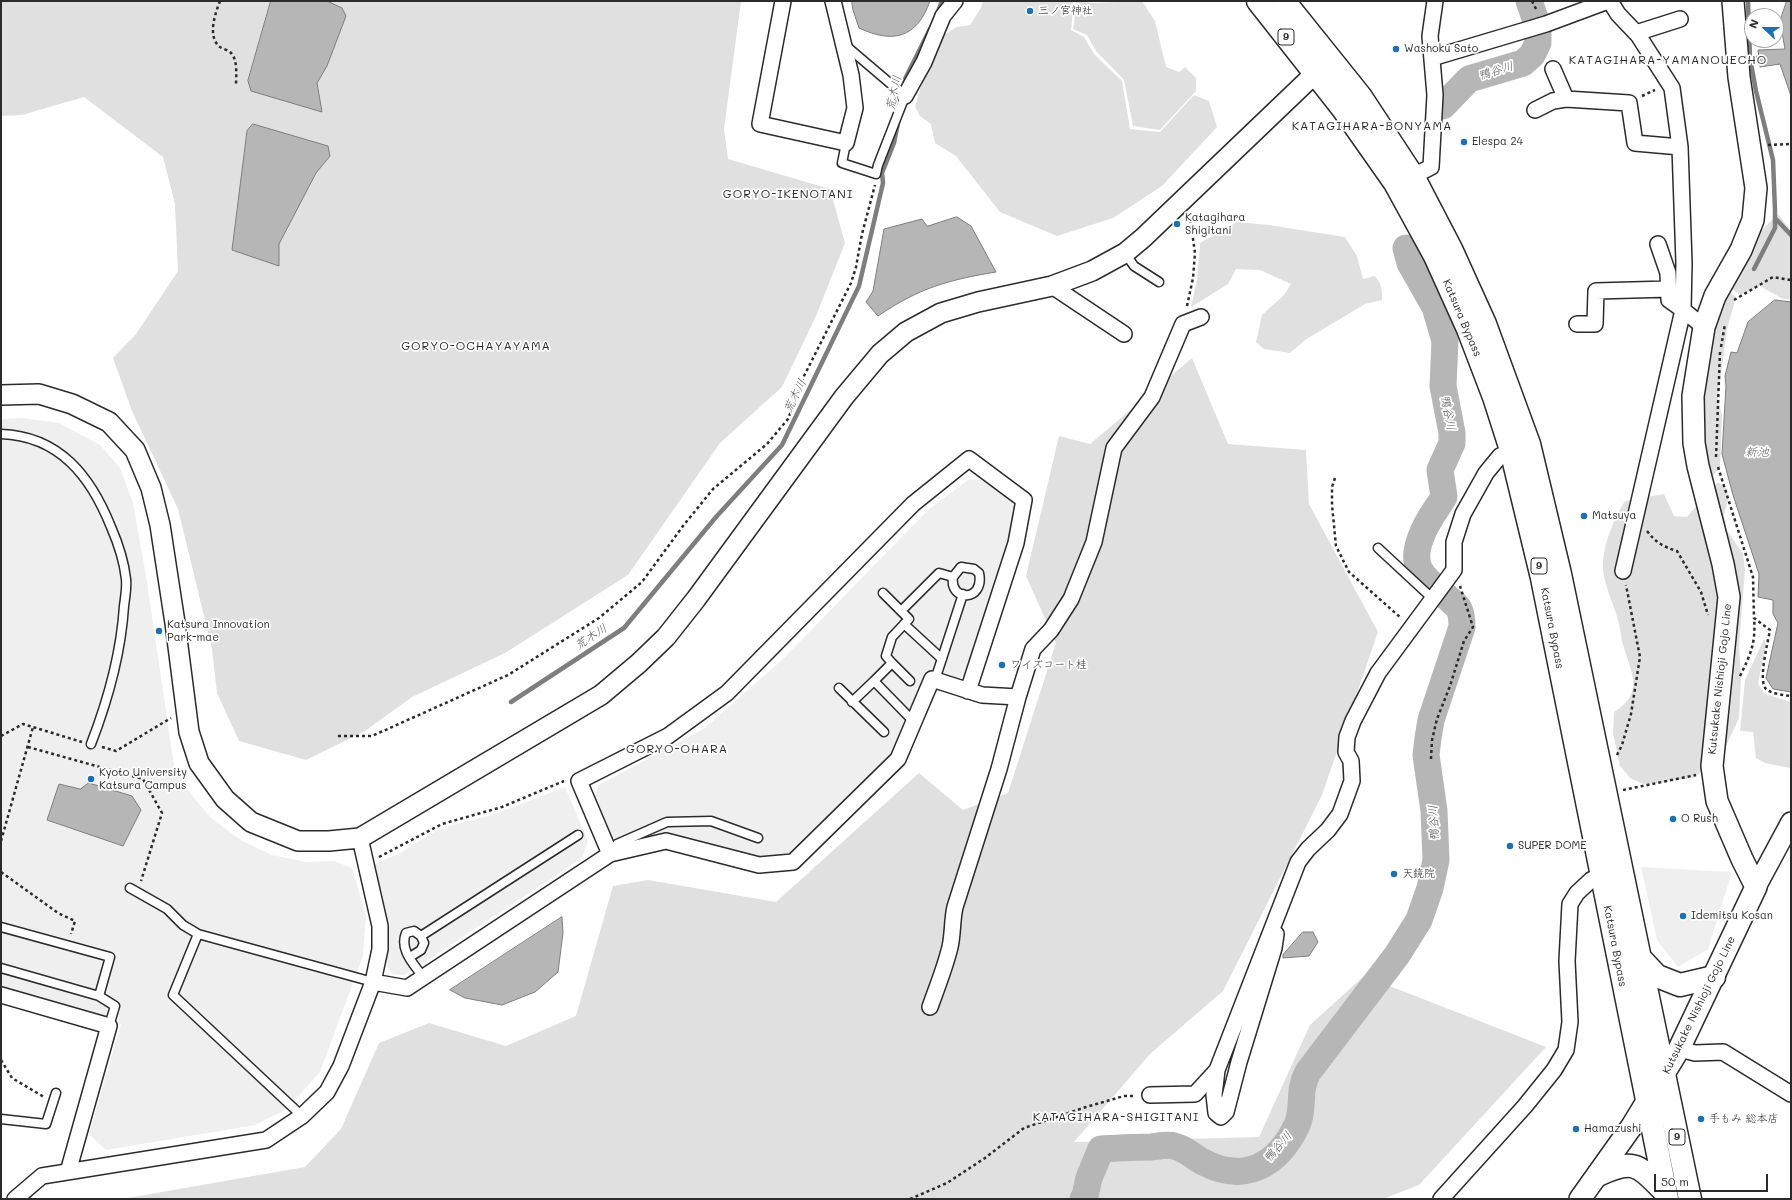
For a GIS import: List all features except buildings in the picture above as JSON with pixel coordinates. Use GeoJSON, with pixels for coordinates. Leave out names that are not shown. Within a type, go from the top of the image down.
{"type":"FeatureCollection","features":[{"type":"Feature","properties":{"kind":"highway","name":"Katsura Bypass"},"geometry":{"type":"LineString","coordinates":[[1258,1],[1343,109],[1395,183],[1435,256],[1468,329],[1494,397],[1520,447],[1542,578],[1666,1195]]}},
{"type":"Feature","properties":{"kind":"highway","name":"Katsura Bypass"},"geometry":{"type":"LineString","coordinates":[[1284,1],[1361,96],[1413,176],[1451,249],[1485,324],[1520,447],[1562,581],[1642,960],[1664,1076],[1690,1199]]}},
{"type":"Feature","properties":{"kind":"highway"},"geometry":{"type":"LineString","coordinates":[[1642,960],[1657,976],[1680,985],[1714,977]]}},
{"type":"Feature","properties":{"kind":"highway"},"geometry":{"type":"LineString","coordinates":[[1598,1175],[1617,1166],[1631,1166],[1645,1172],[1666,1195]]}},
{"type":"Feature","properties":{"kind":"main road","name":"Kutsukake Nishioji Gojo Line"},"geometry":{"type":"LineString","coordinates":[[1580,1199],[1647,1102],[1679,1050],[1756,887],[1717,801],[1712,771],[1728,597],[1723,564],[1698,466],[1694,443],[1693,396],[1704,327],[1715,296],[1740,250],[1753,220],[1756,188],[1739,77],[1733,1]]}},
{"type":"Feature","properties":{"kind":"street"},"geometry":{"type":"LineString","coordinates":[[783,1],[760,124],[846,143],[855,108],[851,75],[833,1]]}},
{"type":"Feature","properties":{"kind":"street"},"geometry":{"type":"LineString","coordinates":[[904,96],[924,62],[943,16],[955,1]]}},
{"type":"Feature","properties":{"kind":"street"},"geometry":{"type":"LineString","coordinates":[[1413,176],[1431,167],[1435,95],[1430,36],[1435,1]]}},
{"type":"Feature","properties":{"kind":"street"},"geometry":{"type":"LineString","coordinates":[[1432,58],[1546,24],[1609,1],[1618,14],[1648,48],[1672,88],[1680,147],[1684,263],[1683,310],[1623,571]]}},
{"type":"Feature","properties":{"kind":"street"},"geometry":{"type":"LineString","coordinates":[[1636,33],[1680,19]]}},
{"type":"Feature","properties":{"kind":"street"},"geometry":{"type":"LineString","coordinates":[[1,395],[39,394],[72,404],[109,422],[135,450],[151,488],[160,525],[175,623],[189,732],[199,763],[225,799],[252,822],[298,841],[329,841],[360,838],[601,695],[644,658],[666,637],[696,599],[844,398],[880,354],[906,332],[941,313],[978,302],[1052,286],[1092,271],[1125,253],[1143,238],[1330,58]]}},
{"type":"Feature","properties":{"kind":"street"},"geometry":{"type":"LineString","coordinates":[[1553,69],[1566,99]]}},
{"type":"Feature","properties":{"kind":"street"},"geometry":{"type":"LineString","coordinates":[[1535,110],[1553,101],[1566,99],[1629,103],[1635,143],[1680,147]]}},
{"type":"Feature","properties":{"kind":"street"},"geometry":{"type":"LineString","coordinates":[[1658,244],[1668,273],[1669,300],[1704,327]]}},
{"type":"Feature","properties":{"kind":"street"},"geometry":{"type":"LineString","coordinates":[[1052,286],[1124,334]]}},
{"type":"Feature","properties":{"kind":"street"},"geometry":{"type":"LineString","coordinates":[[1577,324],[1595,324],[1596,291],[1669,289]]}},
{"type":"Feature","properties":{"kind":"street"},"geometry":{"type":"LineString","coordinates":[[930,1007],[950,945],[955,907],[999,770],[1018,697],[1033,649],[1051,630],[1071,599],[1094,542],[1114,448],[1152,397],[1183,324],[1201,316]]}},
{"type":"Feature","properties":{"kind":"street"},"geometry":{"type":"LineString","coordinates":[[1279,910],[1274,948],[1226,1112],[1220,1117],[1216,1114],[1214,1095],[1217,1070],[1279,910],[1298,862],[1308,849],[1328,830],[1340,814],[1352,781],[1351,761],[1346,752],[1347,737],[1353,721],[1378,673],[1454,570],[1454,542],[1463,514],[1486,474],[1500,456],[1520,447]]}},
{"type":"Feature","properties":{"kind":"street"},"geometry":{"type":"LineString","coordinates":[[610,854],[579,781],[668,736],[727,693],[913,504],[969,459],[1024,500],[1016,543],[968,690]]}},
{"type":"Feature","properties":{"kind":"street"},"geometry":{"type":"LineString","coordinates":[[373,982],[407,988],[610,854],[666,841],[759,865],[793,862],[898,760],[932,679],[982,695],[1018,697]]}},
{"type":"Feature","properties":{"kind":"street"},"geometry":{"type":"LineString","coordinates":[[1756,887],[1791,822]]}},
{"type":"Feature","properties":{"kind":"street"},"geometry":{"type":"LineString","coordinates":[[15,1199],[42,1176],[266,1140],[302,1116],[327,1092],[341,1066],[373,982],[380,949],[380,926],[360,838]]}},
{"type":"Feature","properties":{"kind":"street"},"geometry":{"type":"LineString","coordinates":[[1441,1199],[1525,1106],[1554,1070],[1566,1050],[1570,1022],[1567,961],[1570,904],[1577,893],[1591,880],[1602,874]]}},
{"type":"Feature","properties":{"kind":"street"},"geometry":{"type":"LineString","coordinates":[[1,995],[109,1026],[68,1172]]}},
{"type":"Feature","properties":{"kind":"street"},"geometry":{"type":"LineString","coordinates":[[1679,1050],[1695,1053],[1723,1052],[1791,1094]]}},
{"type":"Feature","properties":{"kind":"street"},"geometry":{"type":"LineString","coordinates":[[1150,1095],[1195,1094],[1217,1070]]}},
{"type":"Feature","properties":{"kind":"lane"},"geometry":{"type":"LineString","coordinates":[[843,43],[904,96],[876,174],[842,163],[846,143]]}},
{"type":"Feature","properties":{"kind":"lane"},"geometry":{"type":"LineString","coordinates":[[1125,253],[1134,266],[1159,282]]}},
{"type":"Feature","properties":{"kind":"lane"},"geometry":{"type":"LineString","coordinates":[[1,434],[12,434],[39,442],[62,454],[85,476],[101,501],[119,546],[126,580],[123,625],[110,688],[91,744]]}},
{"type":"Feature","properties":{"kind":"lane"},"geometry":{"type":"LineString","coordinates":[[1378,548],[1437,594]]}},
{"type":"Feature","properties":{"kind":"lane"},"geometry":{"type":"LineString","coordinates":[[961,567],[974,569],[979,573],[980,581],[978,588],[974,594],[963,594],[954,589],[952,584],[953,577],[961,567]]}},
{"type":"Feature","properties":{"kind":"lane"},"geometry":{"type":"LineString","coordinates":[[901,612],[939,573],[953,577]]}},
{"type":"Feature","properties":{"kind":"lane"},"geometry":{"type":"LineString","coordinates":[[883,593],[909,619],[892,637],[886,656],[910,681]]}},
{"type":"Feature","properties":{"kind":"lane"},"geometry":{"type":"LineString","coordinates":[[935,680],[963,594]]}},
{"type":"Feature","properties":{"kind":"lane"},"geometry":{"type":"LineString","coordinates":[[904,624],[942,659]]}},
{"type":"Feature","properties":{"kind":"lane"},"geometry":{"type":"LineString","coordinates":[[852,702],[892,663]]}},
{"type":"Feature","properties":{"kind":"lane"},"geometry":{"type":"LineString","coordinates":[[874,681],[914,722]]}},
{"type":"Feature","properties":{"kind":"lane"},"geometry":{"type":"LineString","coordinates":[[839,688],[884,732]]}},
{"type":"Feature","properties":{"kind":"lane"},"geometry":{"type":"LineString","coordinates":[[610,854],[618,844],[667,822],[711,821],[758,838]]}},
{"type":"Feature","properties":{"kind":"lane"},"geometry":{"type":"LineString","coordinates":[[421,936],[578,835]]}},
{"type":"Feature","properties":{"kind":"lane"},"geometry":{"type":"LineString","coordinates":[[130,888],[167,909],[183,925],[198,934],[373,982]]}},
{"type":"Feature","properties":{"kind":"lane"},"geometry":{"type":"LineString","coordinates":[[1,927],[110,958],[99,996]]}},
{"type":"Feature","properties":{"kind":"lane"},"geometry":{"type":"LineString","coordinates":[[410,957],[421,950],[424,943],[421,936],[414,931],[406,933],[403,941],[404,949],[423,978]]}},
{"type":"Feature","properties":{"kind":"lane"},"geometry":{"type":"LineString","coordinates":[[198,934],[173,995],[302,1116]]}},
{"type":"Feature","properties":{"kind":"lane"},"geometry":{"type":"LineString","coordinates":[[1,968],[99,996],[115,1006],[109,1026]]}},
{"type":"Feature","properties":{"kind":"lane"},"geometry":{"type":"LineString","coordinates":[[1,1119],[46,1124],[55,1097]]}},
{"type":"Feature","properties":{"kind":"path"},"geometry":{"type":"LineString","coordinates":[[220,1],[215,12],[212,36],[219,46],[231,53],[235,60],[236,86]]}},
{"type":"Feature","properties":{"kind":"path"},"geometry":{"type":"LineString","coordinates":[[1629,103],[1669,84]]}},
{"type":"Feature","properties":{"kind":"path"},"geometry":{"type":"LineString","coordinates":[[338,736],[372,736],[508,675],[599,618],[642,582],[683,526],[713,489],[767,444],[788,419],[804,376],[852,283],[876,174]]}},
{"type":"Feature","properties":{"kind":"path"},"geometry":{"type":"LineString","coordinates":[[1183,324],[1193,278],[1195,253],[1190,217]]}},
{"type":"Feature","properties":{"kind":"path"},"geometry":{"type":"LineString","coordinates":[[1730,302],[1773,277],[1791,280]]}},
{"type":"Feature","properties":{"kind":"path"},"geometry":{"type":"LineString","coordinates":[[1726,323],[1720,351],[1716,459],[1753,577],[1754,618],[1770,630],[1762,680],[1766,689],[1778,694],[1791,696]]}},
{"type":"Feature","properties":{"kind":"path"},"geometry":{"type":"LineString","coordinates":[[1335,478],[1332,487],[1332,505],[1336,546],[1349,572],[1387,603],[1412,628]]}},
{"type":"Feature","properties":{"kind":"path"},"geometry":{"type":"LineString","coordinates":[[1636,517],[1654,541],[1662,546],[1677,551],[1701,592],[1709,618]]}},
{"type":"Feature","properties":{"kind":"path"},"geometry":{"type":"LineString","coordinates":[[1431,759],[1432,740],[1437,719],[1450,686],[1464,641],[1473,627],[1454,570]]}},
{"type":"Feature","properties":{"kind":"path"},"geometry":{"type":"LineString","coordinates":[[1614,759],[1622,745],[1631,714],[1640,657],[1623,571]]}},
{"type":"Feature","properties":{"kind":"path"},"geometry":{"type":"LineString","coordinates":[[1,841],[34,727]]}},
{"type":"Feature","properties":{"kind":"path"},"geometry":{"type":"LineString","coordinates":[[28,747],[143,779],[162,812],[138,892]]}},
{"type":"Feature","properties":{"kind":"path"},"geometry":{"type":"LineString","coordinates":[[1617,791],[1712,771]]}},
{"type":"Feature","properties":{"kind":"path"},"geometry":{"type":"LineString","coordinates":[[375,859],[442,824],[502,807],[565,780]]}},
{"type":"Feature","properties":{"kind":"path"},"geometry":{"type":"LineString","coordinates":[[1,872],[58,913],[75,921],[68,946]]}},
{"type":"Feature","properties":{"kind":"path"},"geometry":{"type":"LineString","coordinates":[[1,1060],[12,1078],[42,1096],[55,1097]]}},
{"type":"Feature","properties":{"kind":"path"},"geometry":{"type":"LineString","coordinates":[[910,1199],[947,1183],[985,1158],[1024,1128],[1124,1096],[1150,1095]]}},
{"type":"Feature","properties":{"kind":"shaded area"},"geometry":{"type":"Polygon","coordinates":[[[1,1],[741,1],[724,129],[728,159],[830,189],[845,243],[816,316],[782,387],[720,443],[628,575],[505,653],[412,697],[365,731],[306,760],[239,741],[217,693],[212,649],[178,509],[132,411],[113,358],[136,334],[178,271],[175,204],[163,157],[84,97],[22,115],[1,116],[1,1]]]}},
{"type":"Feature","properties":{"kind":"shaded area"},"geometry":{"type":"Polygon","coordinates":[[[983,1],[1074,1],[1071,30],[1084,37],[1094,54],[1122,81],[1130,129],[1160,132],[1194,95],[1209,101],[1217,127],[1162,186],[1113,218],[1057,236],[1000,212],[956,156],[935,143],[931,124],[920,116],[915,107],[920,89],[944,35],[957,27],[970,25],[981,8],[983,1]]]}},
{"type":"Feature","properties":{"kind":"shaded area"},"geometry":{"type":"Polygon","coordinates":[[[1077,1],[1094,3],[1142,1],[1155,21],[1166,67],[1179,72],[1185,67],[1196,78],[1196,91],[1160,130],[1133,126],[1124,80],[1096,51],[1087,35],[1073,29],[1077,1]]]}},
{"type":"Feature","properties":{"kind":"shaded area"},"geometry":{"type":"Polygon","coordinates":[[[1778,214],[1791,231],[1791,299],[1783,299],[1760,286],[1740,295],[1728,286],[1756,236],[1778,214]]]}},
{"type":"Feature","properties":{"kind":"shaded area"},"geometry":{"type":"Polygon","coordinates":[[[1237,222],[1269,225],[1345,237],[1357,256],[1363,279],[1374,276],[1379,281],[1382,290],[1382,300],[1365,304],[1305,340],[1290,353],[1264,349],[1256,342],[1262,315],[1284,295],[1291,284],[1260,270],[1236,269],[1228,284],[1191,307],[1197,280],[1200,243],[1237,222]]]}},
{"type":"Feature","properties":{"kind":"shaded area"},"geometry":{"type":"Polygon","coordinates":[[[1726,290],[1736,297],[1727,329],[1718,398],[1722,417],[1720,468],[1709,480],[1700,440],[1700,389],[1711,320],[1726,290]]]}},
{"type":"Feature","properties":{"kind":"shaded area"},"geometry":{"type":"Polygon","coordinates":[[[1192,358],[1228,444],[1306,450],[1309,504],[1378,632],[1322,795],[1223,991],[1150,1054],[1074,1142],[1259,1137],[1310,1025],[1364,976],[1546,1047],[1419,1185],[1383,1199],[122,1199],[305,1167],[341,1129],[379,1043],[429,1023],[506,1046],[576,1016],[613,886],[648,880],[776,902],[919,773],[963,810],[1008,793],[1056,643],[1026,576],[1059,436],[1090,444],[1192,358]]]}},
{"type":"Feature","properties":{"kind":"shaded area","name":"Kyoto University Katsura Campus"},"geometry":{"type":"Polygon","coordinates":[[[23,418],[59,423],[100,445],[120,468],[133,503],[147,582],[174,766],[189,792],[211,818],[242,841],[272,855],[306,862],[334,861],[352,868],[366,916],[363,956],[320,1072],[287,1109],[255,1125],[106,1150],[89,1134],[121,1024],[1,988],[1,419],[23,418]]]}},
{"type":"Feature","properties":{"kind":"shaded area"},"geometry":{"type":"Polygon","coordinates":[[[981,479],[1011,500],[1016,511],[1009,547],[965,675],[956,681],[929,673],[888,761],[789,857],[764,861],[669,836],[622,846],[610,840],[593,799],[599,785],[705,728],[783,659],[928,510],[968,480],[981,479]]]}},
{"type":"Feature","properties":{"kind":"shaded area"},"geometry":{"type":"Polygon","coordinates":[[[1718,482],[1727,489],[1728,500],[1724,515],[1727,530],[1743,554],[1745,570],[1739,645],[1741,679],[1739,718],[1720,759],[1703,769],[1696,777],[1660,783],[1643,784],[1630,778],[1620,766],[1613,733],[1614,712],[1629,698],[1633,683],[1630,667],[1622,642],[1620,627],[1604,577],[1603,561],[1606,545],[1617,515],[1625,501],[1664,494],[1674,516],[1687,517],[1718,482]]]}},
{"type":"Feature","properties":{"kind":"shaded area"},"geometry":{"type":"Polygon","coordinates":[[[1764,639],[1766,644],[1758,684],[1765,694],[1791,702],[1790,768],[1765,763],[1756,758],[1753,732],[1740,731],[1745,680],[1764,639]]]}},
{"type":"Feature","properties":{"kind":"shaded area"},"geometry":{"type":"Polygon","coordinates":[[[565,787],[588,841],[582,858],[405,975],[392,974],[383,960],[387,938],[387,920],[373,868],[375,864],[398,854],[441,828],[495,814],[565,787]]]}},
{"type":"Feature","properties":{"kind":"shaded area"},"geometry":{"type":"Polygon","coordinates":[[[1641,867],[1732,872],[1708,949],[1678,967],[1657,940],[1641,867]]]}},
{"type":"Feature","properties":{"kind":"water"},"geometry":{"type":"Polygon","coordinates":[[[271,1],[327,1],[342,8],[346,16],[327,66],[317,83],[322,112],[251,91],[248,81],[271,1]]]}},
{"type":"Feature","properties":{"kind":"water"},"geometry":{"type":"Polygon","coordinates":[[[852,1],[930,1],[925,13],[911,30],[893,36],[883,36],[859,28],[853,10],[852,1]]]}},
{"type":"Feature","properties":{"kind":"water"},"geometry":{"type":"Polygon","coordinates":[[[1787,1],[1791,1],[1791,96],[1780,64],[1760,67],[1758,50],[1785,49],[1784,10],[1787,1]]]}},
{"type":"Feature","properties":{"kind":"water"},"geometry":{"type":"Polygon","coordinates":[[[253,124],[328,146],[330,156],[316,173],[279,244],[279,266],[232,250],[247,131],[253,124]]]}},
{"type":"Feature","properties":{"kind":"water"},"geometry":{"type":"Polygon","coordinates":[[[957,217],[971,226],[996,272],[963,278],[934,286],[907,298],[878,316],[866,302],[873,291],[884,229],[922,219],[927,226],[957,217]]]}},
{"type":"Feature","properties":{"kind":"water","name":"新池"},"geometry":{"type":"Polygon","coordinates":[[[1775,300],[1791,302],[1791,692],[1773,689],[1766,678],[1778,623],[1773,614],[1773,600],[1758,597],[1759,574],[1733,495],[1722,454],[1726,386],[1725,376],[1731,352],[1737,353],[1748,322],[1775,300]]]}},
{"type":"Feature","properties":{"kind":"water"},"geometry":{"type":"Polygon","coordinates":[[[89,783],[132,796],[141,810],[123,846],[47,820],[59,784],[80,789],[89,783]]]}},
{"type":"Feature","properties":{"kind":"water"},"geometry":{"type":"Polygon","coordinates":[[[562,917],[563,933],[558,972],[535,992],[502,1005],[465,998],[450,990],[562,917]]]}},
{"type":"Feature","properties":{"kind":"water"},"geometry":{"type":"Polygon","coordinates":[[[1303,932],[1313,932],[1318,942],[1309,956],[1283,958],[1283,955],[1303,932]]]}},
{"type":"Feature","properties":{"kind":"waterway","name":"荒木川"},"geometry":{"type":"LineString","coordinates":[[937,14],[942,1]]}},
{"type":"Feature","properties":{"kind":"waterway","name":"鴨谷川"},"geometry":{"type":"LineString","coordinates":[[1529,1],[1536,21]]}},
{"type":"Feature","properties":{"kind":"waterway"},"geometry":{"type":"LineString","coordinates":[[1748,1],[1750,58]]}},
{"type":"Feature","properties":{"kind":"waterway","name":"荒木川"},"geometry":{"type":"LineString","coordinates":[[904,86],[905,79],[930,29]]}},
{"type":"Feature","properties":{"kind":"waterway","name":"鴨谷川"},"geometry":{"type":"LineString","coordinates":[[1443,106],[1469,79],[1523,63],[1532,55],[1538,43],[1538,31]]}},
{"type":"Feature","properties":{"kind":"waterway"},"geometry":{"type":"LineString","coordinates":[[1754,269],[1775,228],[1773,160],[1756,91],[1750,58],[1759,58]]}},
{"type":"Feature","properties":{"kind":"waterway","name":"荒木川"},"geometry":{"type":"LineString","coordinates":[[511,702],[624,628],[716,517],[782,445],[859,286],[883,183],[882,173],[894,143],[898,123]]}},
{"type":"Feature","properties":{"kind":"waterway"},"geometry":{"type":"LineString","coordinates":[[1775,218],[1791,235]]}},
{"type":"Feature","properties":{"kind":"waterway","name":"鴨谷川"},"geometry":{"type":"LineString","coordinates":[[1083,1199],[1089,1178],[1101,1149],[1172,1145],[1182,1149],[1203,1162],[1218,1168],[1233,1171],[1246,1171],[1259,1167],[1270,1160],[1280,1151],[1297,1125],[1301,1112],[1303,1086],[1308,1072],[1397,955],[1419,920],[1430,888],[1436,860],[1434,811],[1426,755],[1428,738],[1431,720],[1462,627],[1462,622],[1461,614],[1458,608],[1426,579],[1418,566],[1418,548],[1423,532],[1428,521],[1444,497],[1440,470],[1452,443],[1452,433],[1443,386],[1445,341],[1435,307],[1410,263],[1406,248]]}},
{"type":"Feature","properties":{"kind":"place","name":"三ノ宮神社"},"geometry":{"type":"Point","coordinates":[1030,11]}},
{"type":"Feature","properties":{"kind":"place","name":"Washoku Sato"},"geometry":{"type":"Point","coordinates":[1396,49]}},
{"type":"Feature","properties":{"kind":"place","name":"Elespa 24"},"geometry":{"type":"Point","coordinates":[1464,142]}},
{"type":"Feature","properties":{"kind":"place","name":"Katagihara Shigitani"},"geometry":{"type":"Point","coordinates":[1177,224]}},
{"type":"Feature","properties":{"kind":"place","name":"Matsuya"},"geometry":{"type":"Point","coordinates":[1584,516]}},
{"type":"Feature","properties":{"kind":"place","name":"Katsura Innovation Park-mae"},"geometry":{"type":"Point","coordinates":[159,631]}},
{"type":"Feature","properties":{"kind":"place","name":"ワイズコート桂"},"geometry":{"type":"Point","coordinates":[1002,665]}},
{"type":"Feature","properties":{"kind":"place","name":"Kyoto University Katsura Campus"},"geometry":{"type":"Point","coordinates":[91,779]}},
{"type":"Feature","properties":{"kind":"place","name":"O Rush"},"geometry":{"type":"Point","coordinates":[1673,819]}},
{"type":"Feature","properties":{"kind":"place","name":"SUPER DOME"},"geometry":{"type":"Point","coordinates":[1510,846]}},
{"type":"Feature","properties":{"kind":"place","name":"天鏡院"},"geometry":{"type":"Point","coordinates":[1394,874]}},
{"type":"Feature","properties":{"kind":"place","name":"Idemitsu Kosan"},"geometry":{"type":"Point","coordinates":[1683,916]}},
{"type":"Feature","properties":{"kind":"place","name":"手もみ 総本店"},"geometry":{"type":"Point","coordinates":[1701,1119]}},
{"type":"Feature","properties":{"kind":"place","name":"Hamazushi"},"geometry":{"type":"Point","coordinates":[1576,1129]}},
{"type":"Feature","properties":{"kind":"district","name":"KATAGIHARA-YAMANOUECHO"},"geometry":{"type":"Point","coordinates":[1668,60]}},
{"type":"Feature","properties":{"kind":"district","name":"KATAGIHARA-BONYAMA"},"geometry":{"type":"Point","coordinates":[1372,126]}},
{"type":"Feature","properties":{"kind":"district","name":"GORYO-IKENOTANI"},"geometry":{"type":"Point","coordinates":[788,194]}},
{"type":"Feature","properties":{"kind":"district","name":"GORYO-OCHAYAYAMA"},"geometry":{"type":"Point","coordinates":[476,346]}},
{"type":"Feature","properties":{"kind":"district","name":"GORYO-OHARA"},"geometry":{"type":"Point","coordinates":[677,749]}},
{"type":"Feature","properties":{"kind":"district","name":"KATAGIHARA-SHIGITANI"},"geometry":{"type":"Point","coordinates":[1116,1117]}}]}
